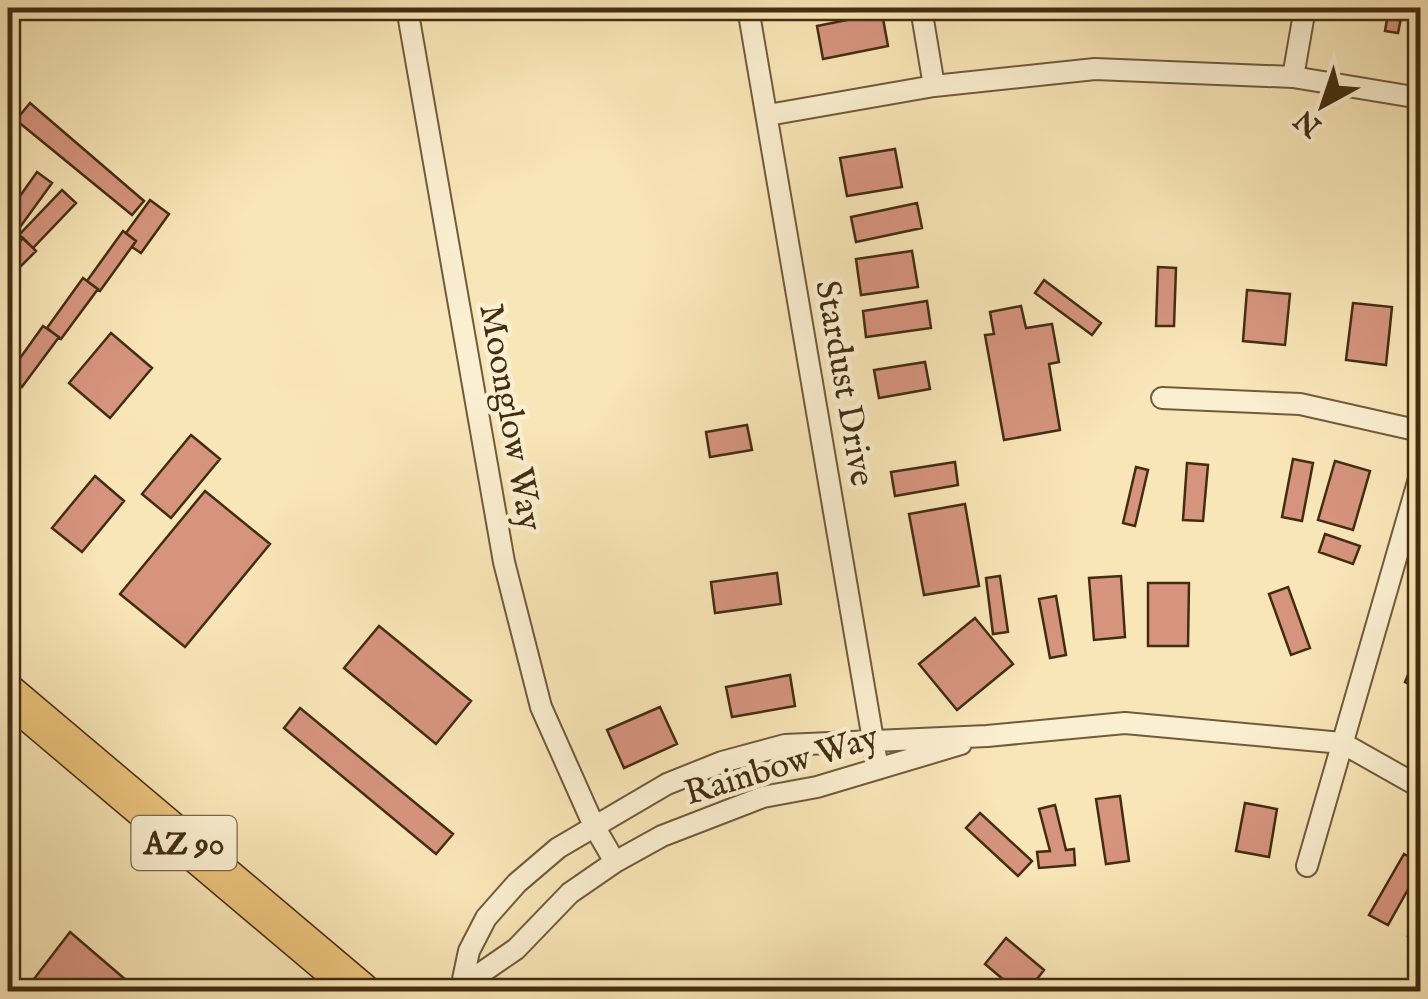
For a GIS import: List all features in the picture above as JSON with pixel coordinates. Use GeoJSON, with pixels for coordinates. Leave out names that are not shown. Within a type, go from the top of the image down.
{"type":"FeatureCollection","features":[{"type":"Feature","properties":{"kind":"highway","name":"AZ 90"},"geometry":{"type":"LineString","coordinates":[[8,694],[345,987]]}},
{"type":"Feature","properties":{"kind":"street","name":"Moonglow Way"},"geometry":{"type":"LineString","coordinates":[[407,8],[504,562],[541,707],[594,826],[615,862]]}},
{"type":"Feature","properties":{"kind":"street","name":"Stardust Drive"},"geometry":{"type":"LineString","coordinates":[[748,8],[878,769]]}},
{"type":"Feature","properties":{"kind":"street"},"geometry":{"type":"LineString","coordinates":[[921,8],[934,86]]}},
{"type":"Feature","properties":{"kind":"street"},"geometry":{"type":"LineString","coordinates":[[1293,76],[1305,8]]}},
{"type":"Feature","properties":{"kind":"street"},"geometry":{"type":"LineString","coordinates":[[768,116],[934,86],[1095,69],[1293,76],[1420,98]]}},
{"type":"Feature","properties":{"kind":"street"},"geometry":{"type":"LineString","coordinates":[[1162,398],[1300,404],[1420,431]]}},
{"type":"Feature","properties":{"kind":"street"},"geometry":{"type":"LineString","coordinates":[[1307,866],[1420,474]]}},
{"type":"Feature","properties":{"kind":"street","name":"Rainbow Way"},"geometry":{"type":"LineString","coordinates":[[459,988],[469,950],[486,918],[517,883],[558,848],[667,784],[722,762],[785,745],[987,736],[1125,724],[1342,743],[1420,787]]}},
{"type":"Feature","properties":{"kind":"street","name":"Rainbow Way"},"geometry":{"type":"LineString","coordinates":[[459,988],[516,949],[570,893],[615,862],[708,815],[763,797],[817,788],[987,736]]}},
{"type":"Feature","properties":{"kind":"building"},"geometry":{"type":"Polygon","coordinates":[[[629,8],[685,8],[685,12],[631,19],[629,8]]]}},
{"type":"Feature","properties":{"kind":"building"},"geometry":{"type":"Polygon","coordinates":[[[1389,8],[1403,8],[1398,33],[1385,31],[1389,8]]]}},
{"type":"Feature","properties":{"kind":"building"},"geometry":{"type":"Polygon","coordinates":[[[882,13],[888,46],[823,59],[817,26],[882,13]]]}},
{"type":"Feature","properties":{"kind":"building"},"geometry":{"type":"Polygon","coordinates":[[[30,103],[144,201],[132,215],[16,120],[30,103]]]}},
{"type":"Feature","properties":{"kind":"building"},"geometry":{"type":"Polygon","coordinates":[[[895,149],[902,187],[847,196],[840,158],[895,149]]]}},
{"type":"Feature","properties":{"kind":"building"},"geometry":{"type":"Polygon","coordinates":[[[37,172],[52,183],[15,234],[8,228],[8,213],[37,172]]]}},
{"type":"Feature","properties":{"kind":"building"},"geometry":{"type":"Polygon","coordinates":[[[62,190],[76,203],[33,248],[19,235],[62,190]]]}},
{"type":"Feature","properties":{"kind":"building"},"geometry":{"type":"Polygon","coordinates":[[[150,200],[169,214],[141,253],[132,247],[136,241],[126,233],[150,200]]]}},
{"type":"Feature","properties":{"kind":"building"},"geometry":{"type":"Polygon","coordinates":[[[917,203],[922,228],[856,242],[851,217],[917,203]]]}},
{"type":"Feature","properties":{"kind":"building"},"geometry":{"type":"Polygon","coordinates":[[[123,231],[136,241],[100,291],[87,281],[123,231]]]}},
{"type":"Feature","properties":{"kind":"building"},"geometry":{"type":"Polygon","coordinates":[[[23,238],[36,251],[8,279],[8,253],[23,238]]]}},
{"type":"Feature","properties":{"kind":"building"},"geometry":{"type":"Polygon","coordinates":[[[912,251],[918,287],[861,295],[856,259],[912,251]]]}},
{"type":"Feature","properties":{"kind":"building"},"geometry":{"type":"Polygon","coordinates":[[[1158,267],[1176,268],[1174,326],[1156,326],[1158,267]]]}},
{"type":"Feature","properties":{"kind":"building"},"geometry":{"type":"Polygon","coordinates":[[[83,278],[98,289],[61,339],[47,328],[83,278]]]}},
{"type":"Feature","properties":{"kind":"building"},"geometry":{"type":"Polygon","coordinates":[[[1044,280],[1101,323],[1092,335],[1035,293],[1044,280]]]}},
{"type":"Feature","properties":{"kind":"building"},"geometry":{"type":"Polygon","coordinates":[[[1247,290],[1290,294],[1285,345],[1243,341],[1247,290]]]}},
{"type":"Feature","properties":{"kind":"building"},"geometry":{"type":"Polygon","coordinates":[[[927,301],[931,328],[866,337],[863,311],[927,301]]]}},
{"type":"Feature","properties":{"kind":"building"},"geometry":{"type":"Polygon","coordinates":[[[1353,303],[1392,307],[1386,365],[1346,360],[1353,303]]]}},
{"type":"Feature","properties":{"kind":"building"},"geometry":{"type":"Polygon","coordinates":[[[1021,306],[1026,328],[1052,324],[1059,362],[1049,364],[1060,430],[1004,440],[985,335],[994,334],[990,312],[1021,306]]]}},
{"type":"Feature","properties":{"kind":"building"},"geometry":{"type":"Polygon","coordinates":[[[43,326],[59,337],[22,387],[8,375],[43,326]]]}},
{"type":"Feature","properties":{"kind":"building"},"geometry":{"type":"Polygon","coordinates":[[[111,333],[152,368],[110,418],[69,383],[111,333]]]}},
{"type":"Feature","properties":{"kind":"building"},"geometry":{"type":"Polygon","coordinates":[[[925,362],[930,389],[879,398],[874,370],[925,362]]]}},
{"type":"Feature","properties":{"kind":"building"},"geometry":{"type":"Polygon","coordinates":[[[747,425],[752,450],[710,457],[706,432],[747,425]]]}},
{"type":"Feature","properties":{"kind":"building"},"geometry":{"type":"Polygon","coordinates":[[[191,435],[220,459],[171,518],[142,494],[191,435]]]}},
{"type":"Feature","properties":{"kind":"building"},"geometry":{"type":"Polygon","coordinates":[[[1293,459],[1313,463],[1302,521],[1282,517],[1293,459]]]}},
{"type":"Feature","properties":{"kind":"building"},"geometry":{"type":"Polygon","coordinates":[[[1335,461],[1370,471],[1353,530],[1318,520],[1335,461]]]}},
{"type":"Feature","properties":{"kind":"building"},"geometry":{"type":"Polygon","coordinates":[[[955,462],[958,485],[895,496],[891,472],[955,462]]]}},
{"type":"Feature","properties":{"kind":"building"},"geometry":{"type":"Polygon","coordinates":[[[1187,463],[1208,465],[1203,521],[1183,520],[1187,463]]]}},
{"type":"Feature","properties":{"kind":"building"},"geometry":{"type":"Polygon","coordinates":[[[1136,467],[1148,470],[1135,526],[1123,523],[1136,467]]]}},
{"type":"Feature","properties":{"kind":"building"},"geometry":{"type":"Polygon","coordinates":[[[95,476],[124,501],[82,552],[52,528],[95,476]]]}},
{"type":"Feature","properties":{"kind":"building"},"geometry":{"type":"Polygon","coordinates":[[[205,491],[270,544],[185,647],[120,594],[205,491]]]}},
{"type":"Feature","properties":{"kind":"building"},"geometry":{"type":"Polygon","coordinates":[[[965,504],[979,586],[924,595],[909,514],[965,504]]]}},
{"type":"Feature","properties":{"kind":"building"},"geometry":{"type":"Polygon","coordinates":[[[1325,534],[1360,546],[1353,564],[1319,552],[1325,534]]]}},
{"type":"Feature","properties":{"kind":"building"},"geometry":{"type":"Polygon","coordinates":[[[777,573],[781,604],[715,613],[711,582],[777,573]]]}},
{"type":"Feature","properties":{"kind":"building"},"geometry":{"type":"Polygon","coordinates":[[[1000,576],[1008,632],[993,634],[986,578],[1000,576]]]}},
{"type":"Feature","properties":{"kind":"building"},"geometry":{"type":"Polygon","coordinates":[[[1121,576],[1125,637],[1094,640],[1089,578],[1121,576]]]}},
{"type":"Feature","properties":{"kind":"building"},"geometry":{"type":"Polygon","coordinates":[[[1148,583],[1189,583],[1188,646],[1148,646],[1148,583]]]}},
{"type":"Feature","properties":{"kind":"building"},"geometry":{"type":"Polygon","coordinates":[[[1288,587],[1310,648],[1291,655],[1269,594],[1288,587]]]}},
{"type":"Feature","properties":{"kind":"building"},"geometry":{"type":"Polygon","coordinates":[[[1056,596],[1066,655],[1050,658],[1039,599],[1056,596]]]}},
{"type":"Feature","properties":{"kind":"building"},"geometry":{"type":"Polygon","coordinates":[[[975,618],[1013,664],[957,710],[919,664],[975,618]]]}},
{"type":"Feature","properties":{"kind":"building"},"geometry":{"type":"Polygon","coordinates":[[[379,626],[471,701],[436,744],[344,668],[379,626]]]}},
{"type":"Feature","properties":{"kind":"building"},"geometry":{"type":"Polygon","coordinates":[[[1420,646],[1420,689],[1405,682],[1420,646]]]}},
{"type":"Feature","properties":{"kind":"building"},"geometry":{"type":"Polygon","coordinates":[[[790,675],[795,706],[732,717],[726,687],[790,675]]]}},
{"type":"Feature","properties":{"kind":"building"},"geometry":{"type":"Polygon","coordinates":[[[660,707],[677,744],[624,768],[607,730],[660,707]]]}},
{"type":"Feature","properties":{"kind":"building"},"geometry":{"type":"Polygon","coordinates":[[[300,708],[453,834],[436,854],[284,728],[300,708]]]}},
{"type":"Feature","properties":{"kind":"building"},"geometry":{"type":"Polygon","coordinates":[[[1120,796],[1129,861],[1106,864],[1096,799],[1120,796]]]}},
{"type":"Feature","properties":{"kind":"building"},"geometry":{"type":"Polygon","coordinates":[[[1245,803],[1277,809],[1269,857],[1236,851],[1245,803]]]}},
{"type":"Feature","properties":{"kind":"building"},"geometry":{"type":"Polygon","coordinates":[[[1055,805],[1066,850],[1074,849],[1075,865],[1039,868],[1037,852],[1050,851],[1039,809],[1055,805]]]}},
{"type":"Feature","properties":{"kind":"building"},"geometry":{"type":"Polygon","coordinates":[[[980,813],[1032,861],[1018,876],[966,828],[980,813]]]}},
{"type":"Feature","properties":{"kind":"building"},"geometry":{"type":"Polygon","coordinates":[[[1404,854],[1420,863],[1420,868],[1388,925],[1369,915],[1404,854]]]}},
{"type":"Feature","properties":{"kind":"building"},"geometry":{"type":"Polygon","coordinates":[[[1420,915],[1420,943],[1408,936],[1420,915]]]}},
{"type":"Feature","properties":{"kind":"building"},"geometry":{"type":"Polygon","coordinates":[[[70,932],[140,992],[32,992],[27,988],[70,932]]]}},
{"type":"Feature","properties":{"kind":"building"},"geometry":{"type":"Polygon","coordinates":[[[1006,938],[1044,970],[1027,992],[1018,992],[985,964],[1006,938]]]}}]}
